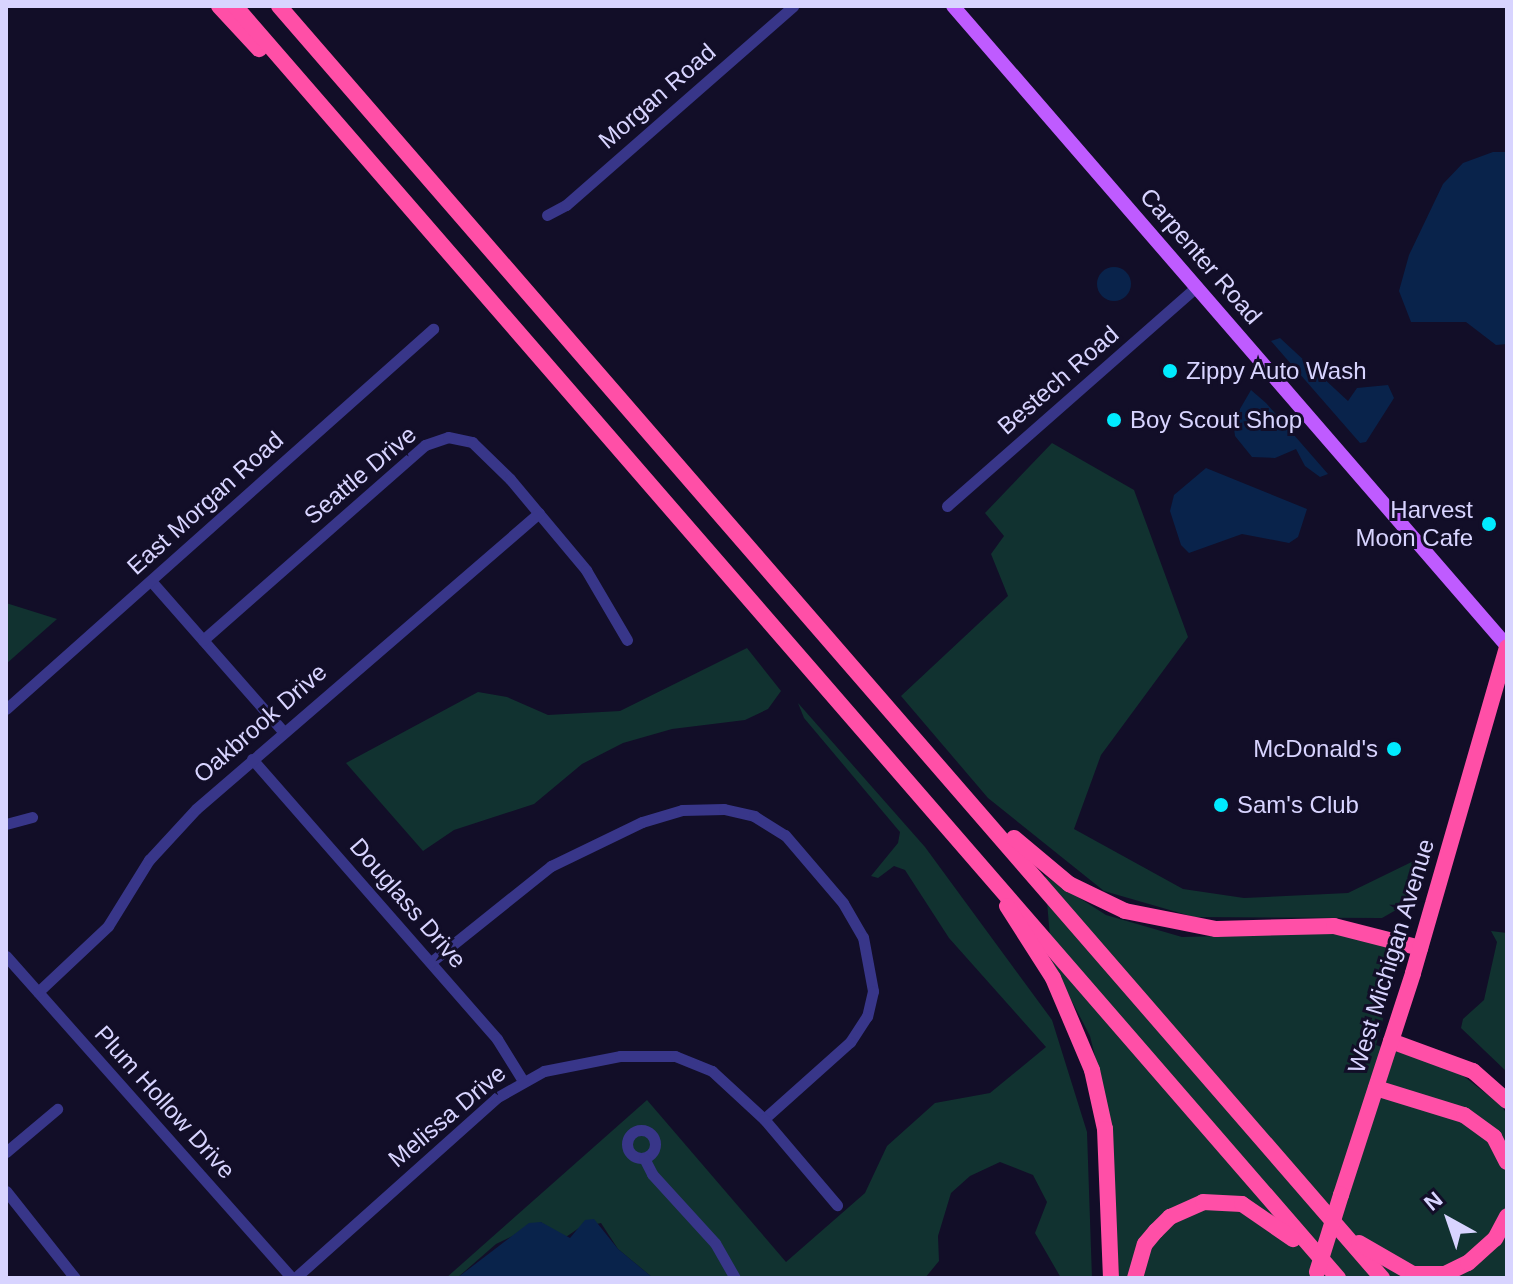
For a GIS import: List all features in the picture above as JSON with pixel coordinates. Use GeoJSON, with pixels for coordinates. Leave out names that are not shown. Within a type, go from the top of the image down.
{"type":"FeatureCollection","features":[{"type":"Feature","properties":{"kind":"highway"},"geometry":{"type":"LineString","coordinates":[[219,6],[346,134]]}},
{"type":"Feature","properties":{"kind":"highway"},"geometry":{"type":"LineString","coordinates":[[235,6],[981,864],[1325,1274]]}},
{"type":"Feature","properties":{"kind":"highway"},"geometry":{"type":"LineString","coordinates":[[279,6],[944,771],[1328,1220],[1382,1278]]}},
{"type":"Feature","properties":{"kind":"highway","name":"West Michigan Avenue"},"geometry":{"type":"LineString","coordinates":[[1325,1274],[1341,1195],[1420,948],[1507,646]]}},
{"type":"Feature","properties":{"kind":"highway"},"geometry":{"type":"LineString","coordinates":[[944,771],[1047,868],[1125,911],[1216,929],[1334,926],[1420,948]]}},
{"type":"Feature","properties":{"kind":"highway"},"geometry":{"type":"LineString","coordinates":[[981,864],[1053,978],[1092,1070],[1105,1129],[1111,1278]]}},
{"type":"Feature","properties":{"kind":"highway"},"geometry":{"type":"LineString","coordinates":[[1391,1041],[1473,1071],[1507,1101]]}},
{"type":"Feature","properties":{"kind":"highway"},"geometry":{"type":"LineString","coordinates":[[1376,1088],[1464,1115],[1494,1137],[1507,1162]]}},
{"type":"Feature","properties":{"kind":"highway"},"geometry":{"type":"LineString","coordinates":[[1135,1278],[1145,1244],[1170,1217],[1203,1202],[1221,1201],[1242,1204],[1268,1217],[1325,1274]]}},
{"type":"Feature","properties":{"kind":"highway"},"geometry":{"type":"LineString","coordinates":[[1328,1220],[1384,1261],[1413,1274],[1445,1274],[1468,1263],[1495,1239],[1507,1216]]}},
{"type":"Feature","properties":{"kind":"main road","name":"Carpenter Road"},"geometry":{"type":"LineString","coordinates":[[953,6],[1507,646]]}},
{"type":"Feature","properties":{"kind":"street","name":"Morgan Road"},"geometry":{"type":"LineString","coordinates":[[547,215],[566,205],[793,6]]}},
{"type":"Feature","properties":{"kind":"street","name":"Bestech Road"},"geometry":{"type":"LineString","coordinates":[[947,506],[1197,286]]}},
{"type":"Feature","properties":{"kind":"street","name":"East Morgan Road"},"geometry":{"type":"LineString","coordinates":[[6,709],[433,329]]}},
{"type":"Feature","properties":{"kind":"street","name":"Seattle Drive"},"geometry":{"type":"LineString","coordinates":[[203,640],[435,440],[472,442],[539,513],[586,570],[627,640]]}},
{"type":"Feature","properties":{"kind":"street","name":"Oakbrook Drive"},"geometry":{"type":"LineString","coordinates":[[38,992],[108,926],[168,836],[283,731],[539,513]]}},
{"type":"Feature","properties":{"kind":"street"},"geometry":{"type":"LineString","coordinates":[[151,581],[283,731]]}},
{"type":"Feature","properties":{"kind":"street","name":"Douglass Drive"},"geometry":{"type":"LineString","coordinates":[[252,759],[497,1039],[523,1081]]}},
{"type":"Feature","properties":{"kind":"street"},"geometry":{"type":"LineString","coordinates":[[431,962],[551,866],[642,822],[682,810],[724,809],[754,816],[785,835],[843,903],[863,937],[873,991],[867,1016],[850,1042],[764,1119]]}},
{"type":"Feature","properties":{"kind":"street"},"geometry":{"type":"LineString","coordinates":[[6,824],[32,817]]}},
{"type":"Feature","properties":{"kind":"street","name":"Plum Hollow Drive"},"geometry":{"type":"LineString","coordinates":[[6,956],[294,1278]]}},
{"type":"Feature","properties":{"kind":"street","name":"Melissa Drive"},"geometry":{"type":"LineString","coordinates":[[294,1278],[496,1098],[544,1071],[620,1056],[675,1056],[712,1071],[764,1119],[837,1205]]}},
{"type":"Feature","properties":{"kind":"street"},"geometry":{"type":"LineString","coordinates":[[6,1152],[57,1109]]}},
{"type":"Feature","properties":{"kind":"street"},"geometry":{"type":"LineString","coordinates":[[644,1158],[652,1174],[715,1243],[735,1278]]}},
{"type":"Feature","properties":{"kind":"street"},"geometry":{"type":"LineString","coordinates":[[6,1191],[75,1278]]}},
{"type":"Feature","properties":{"kind":"green space"},"geometry":{"type":"Polygon","coordinates":[[[1052,443],[1134,490],[1188,637],[1101,755],[1074,829],[1183,889],[1244,898],[1348,893],[1428,854],[1410,902],[1382,918],[1194,917],[1104,891],[988,798],[901,696],[1008,596],[991,554],[1004,536],[985,513],[1052,443]]]}},
{"type":"Feature","properties":{"kind":"green space"},"geometry":{"type":"Polygon","coordinates":[[[6,603],[57,619],[6,664],[6,603]]]}},
{"type":"Feature","properties":{"kind":"green space"},"geometry":{"type":"Polygon","coordinates":[[[747,648],[781,691],[768,709],[745,720],[672,729],[623,743],[582,764],[534,804],[454,830],[423,851],[346,763],[478,692],[507,697],[548,715],[620,711],[747,648]]]}},
{"type":"Feature","properties":{"kind":"green space"},"geometry":{"type":"Polygon","coordinates":[[[798,703],[925,847],[1052,1020],[1087,1132],[1092,1278],[1061,1278],[1035,1233],[1047,1202],[1033,1175],[1000,1162],[970,1176],[951,1193],[938,1236],[939,1261],[925,1278],[653,1278],[618,1249],[601,1223],[579,1228],[563,1239],[541,1222],[496,1244],[457,1278],[446,1278],[647,1100],[786,1262],[865,1193],[887,1146],[935,1103],[990,1093],[1046,1047],[949,938],[905,870],[894,866],[878,878],[871,876],[898,843],[900,832],[804,718],[798,703]]]}},
{"type":"Feature","properties":{"kind":"green space"},"geometry":{"type":"Polygon","coordinates":[[[1045,876],[1106,915],[1182,937],[1336,933],[1402,949],[1376,1045],[1457,1071],[1502,1106],[1507,1115],[1507,1278],[1119,1278],[1110,1118],[1090,1036],[1052,963],[1045,876]]]}},
{"type":"Feature","properties":{"kind":"green space"},"geometry":{"type":"Polygon","coordinates":[[[1491,931],[1507,933],[1507,1072],[1461,1028],[1463,1019],[1484,1000],[1497,942],[1491,931]]]}},
{"type":"Feature","properties":{"kind":"water"},"geometry":{"type":"Polygon","coordinates":[[[1493,152],[1507,152],[1507,344],[1496,345],[1466,322],[1411,322],[1399,291],[1409,255],[1443,184],[1463,163],[1493,152]]]}},
{"type":"Feature","properties":{"kind":"water"},"geometry":{"type":"Polygon","coordinates":[[[1114,267],[1126,272],[1131,284],[1126,296],[1114,301],[1102,296],[1097,284],[1102,272],[1114,267]]]}},
{"type":"Feature","properties":{"kind":"water"},"geometry":{"type":"Polygon","coordinates":[[[1280,338],[1348,401],[1357,388],[1388,385],[1394,398],[1366,442],[1360,443],[1271,341],[1280,338]]]}},
{"type":"Feature","properties":{"kind":"water"},"geometry":{"type":"Polygon","coordinates":[[[1251,390],[1328,474],[1320,477],[1305,466],[1296,449],[1275,458],[1252,457],[1235,436],[1233,421],[1251,390]]]}},
{"type":"Feature","properties":{"kind":"water"},"geometry":{"type":"Polygon","coordinates":[[[1206,468],[1307,509],[1298,537],[1289,543],[1242,534],[1189,553],[1181,545],[1170,511],[1174,495],[1206,468]]]}},
{"type":"Feature","properties":{"kind":"water"},"geometry":{"type":"Polygon","coordinates":[[[594,1219],[618,1249],[653,1278],[457,1278],[529,1223],[541,1222],[570,1238],[585,1220],[594,1219]]]}},
{"type":"Feature","properties":{"kind":"place","name":"Zippy Auto Wash"},"geometry":{"type":"Point","coordinates":[1170,371]}},
{"type":"Feature","properties":{"kind":"place","name":"Boy Scout Shop"},"geometry":{"type":"Point","coordinates":[1114,420]}},
{"type":"Feature","properties":{"kind":"place","name":"Harvest Moon Cafe"},"geometry":{"type":"Point","coordinates":[1489,524]}},
{"type":"Feature","properties":{"kind":"place","name":"McDonald's"},"geometry":{"type":"Point","coordinates":[1394,749]}},
{"type":"Feature","properties":{"kind":"place","name":"Sam's Club"},"geometry":{"type":"Point","coordinates":[1221,805]}}]}
